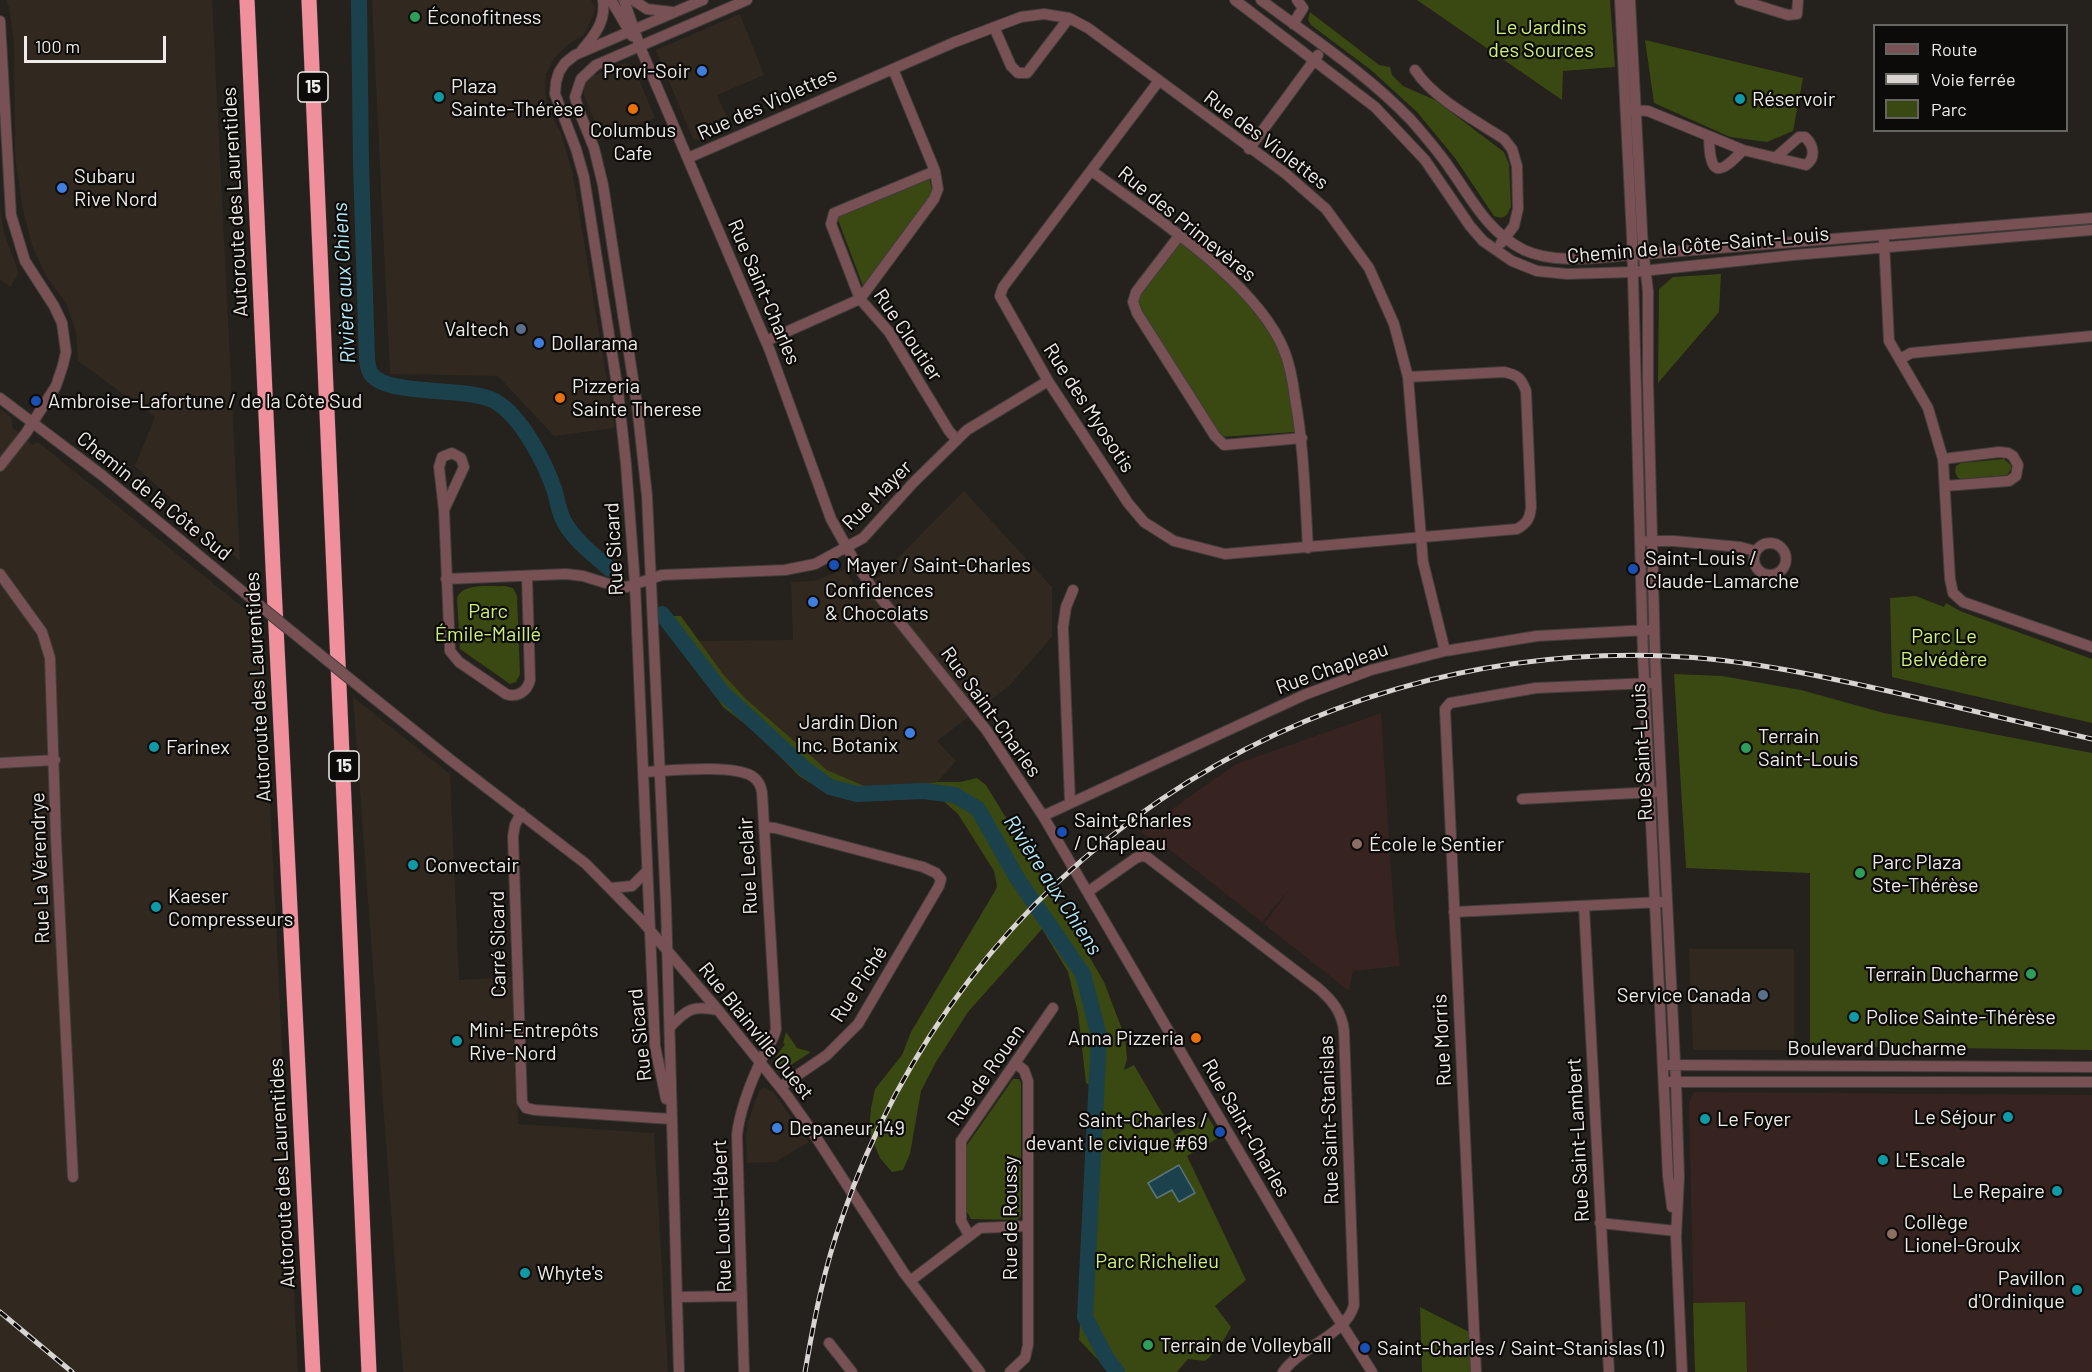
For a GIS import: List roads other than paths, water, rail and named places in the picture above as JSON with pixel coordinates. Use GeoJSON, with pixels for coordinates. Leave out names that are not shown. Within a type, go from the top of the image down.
{"type":"FeatureCollection","features":[{"type":"Feature","properties":{"kind":"highway","name":"Autoroute des Laurentides"},"geometry":{"type":"LineString","coordinates":[[247,0],[313,1372]]}},
{"type":"Feature","properties":{"kind":"highway","name":"15"},"geometry":{"type":"LineString","coordinates":[[310,4],[369,1372]]}},
{"type":"Feature","properties":{"kind":"street"},"geometry":{"type":"LineString","coordinates":[[580,53],[595,35],[601,23],[604,10],[603,0]]}},
{"type":"Feature","properties":{"kind":"street","name":"Rue Saint-Charles"},"geometry":{"type":"LineString","coordinates":[[611,0],[632,31]]}},
{"type":"Feature","properties":{"kind":"street","name":"Rue Saint-Charles"},"geometry":{"type":"LineString","coordinates":[[624,0],[632,31],[766,341],[823,498],[847,548],[880,598],[987,731],[1043,816],[1089,891],[1195,1077],[1372,1372]]}},
{"type":"Feature","properties":{"kind":"street"},"geometry":{"type":"LineString","coordinates":[[633,0],[647,9],[675,12]]}},
{"type":"Feature","properties":{"kind":"street"},"geometry":{"type":"LineString","coordinates":[[632,31],[703,0]]}},
{"type":"Feature","properties":{"kind":"street"},"geometry":{"type":"LineString","coordinates":[[639,47],[747,0]]}},
{"type":"Feature","properties":{"kind":"street","name":"Chemin de la Côte-Saint-Louis"},"geometry":{"type":"LineString","coordinates":[[1235,0],[1366,99],[1400,131],[1432,170],[1476,234],[1496,251],[1520,265],[1546,273],[1633,272],[2092,230]]}},
{"type":"Feature","properties":{"kind":"street","name":"Chemin de la Côte-Saint-Louis"},"geometry":{"type":"LineString","coordinates":[[1261,0],[1276,4],[1293,24],[1382,92],[1412,122],[1444,160],[1492,228],[1526,251],[1553,258],[1638,255],[2092,218]]}},
{"type":"Feature","properties":{"kind":"street"},"geometry":{"type":"LineString","coordinates":[[1293,24],[1303,8],[1297,0]]}},
{"type":"Feature","properties":{"kind":"street"},"geometry":{"type":"LineString","coordinates":[[1620,0],[1631,110]]}},
{"type":"Feature","properties":{"kind":"street"},"geometry":{"type":"LineString","coordinates":[[1630,0],[1631,110],[1638,255]]}},
{"type":"Feature","properties":{"kind":"street"},"geometry":{"type":"LineString","coordinates":[[1740,0],[1788,15],[1797,14],[1797,0]]}},
{"type":"Feature","properties":{"kind":"street","name":"Rue des Violettes"},"geometry":{"type":"LineString","coordinates":[[688,158],[893,69],[1021,17],[1044,14],[1069,18],[1088,28],[1158,82],[1286,174],[1326,209],[1369,268],[1394,324],[1408,377],[1423,562],[1445,651]]}},
{"type":"Feature","properties":{"kind":"street"},"geometry":{"type":"LineString","coordinates":[[994,27],[1011,66],[1018,73],[1028,73],[1069,18]]}},
{"type":"Feature","properties":{"kind":"street"},"geometry":{"type":"LineString","coordinates":[[0,21],[11,215],[21,252],[57,312],[65,339],[65,359],[59,378],[32,422],[0,466]]}},
{"type":"Feature","properties":{"kind":"street","name":"Rue Sicard"},"geometry":{"type":"LineString","coordinates":[[632,31],[580,53],[567,61],[561,68],[555,94],[581,168],[597,253],[618,391],[628,484],[635,585],[655,1046],[671,1119]]}},
{"type":"Feature","properties":{"kind":"street","name":"Rue Sicard"},"geometry":{"type":"LineString","coordinates":[[639,47],[591,68],[581,79],[576,92],[578,107],[599,165],[614,250],[635,389],[647,496],[667,949],[679,1372]]}},
{"type":"Feature","properties":{"kind":"street"},"geometry":{"type":"LineString","coordinates":[[1249,148],[1324,47]]}},
{"type":"Feature","properties":{"kind":"street"},"geometry":{"type":"LineString","coordinates":[[766,341],[860,299],[934,200],[938,189],[935,171],[893,69]]}},
{"type":"Feature","properties":{"kind":"street"},"geometry":{"type":"LineString","coordinates":[[1415,70],[1436,93],[1504,139],[1512,149],[1517,166],[1518,209],[1514,226],[1496,251]]}},
{"type":"Feature","properties":{"kind":"street","name":"Rue des Myosotis"},"geometry":{"type":"LineString","coordinates":[[1158,82],[1003,287],[1000,296],[1048,381],[1128,503],[1144,522],[1174,541],[1225,554],[1517,529],[1526,524],[1531,516],[1532,507],[1526,391],[1521,378],[1504,372],[1408,377]]}},
{"type":"Feature","properties":{"kind":"street"},"geometry":{"type":"LineString","coordinates":[[1631,110],[1648,111],[1709,138],[1775,158]]}},
{"type":"Feature","properties":{"kind":"street"},"geometry":{"type":"LineString","coordinates":[[1709,138],[1710,159],[1718,169],[1729,166],[1743,150]]}},
{"type":"Feature","properties":{"kind":"street","name":"Rue Cloutier"},"geometry":{"type":"LineString","coordinates":[[935,171],[834,213],[831,224],[860,299],[889,332],[949,431],[957,440]]}},
{"type":"Feature","properties":{"kind":"street","name":"Rue des Primevères"},"geometry":{"type":"LineString","coordinates":[[1092,171],[1179,236],[1233,281],[1263,313],[1283,348],[1291,371],[1302,438],[1308,548]]}},
{"type":"Feature","properties":{"kind":"street"},"geometry":{"type":"LineString","coordinates":[[1883,235],[1890,340],[1928,408],[1943,459],[1950,579],[1955,596],[1963,602],[2092,647]]}},
{"type":"Feature","properties":{"kind":"street"},"geometry":{"type":"LineString","coordinates":[[1179,236],[1136,292],[1133,302],[1137,313],[1215,436],[1224,445],[1302,438]]}},
{"type":"Feature","properties":{"kind":"street"},"geometry":{"type":"LineString","coordinates":[[597,253],[614,250]]}},
{"type":"Feature","properties":{"kind":"street","name":"Rue Saint-Louis"},"geometry":{"type":"LineString","coordinates":[[1638,255],[1646,270],[1648,291],[1646,541],[1642,630],[1650,682],[1656,792],[1667,902],[1676,1082],[1679,1177],[1676,1231],[1682,1372]]}},
{"type":"Feature","properties":{"kind":"street","name":"Rue Saint-Louis"},"geometry":{"type":"LineString","coordinates":[[1638,255],[1633,272],[1646,541],[1654,630],[1650,682]]}},
{"type":"Feature","properties":{"kind":"street"},"geometry":{"type":"LineString","coordinates":[[1900,359],[1911,353],[2092,336]]}},
{"type":"Feature","properties":{"kind":"street","name":"Rue Mayer"},"geometry":{"type":"LineString","coordinates":[[635,585],[651,577],[662,575],[798,569],[815,564],[863,538],[967,430],[1048,381]]}},
{"type":"Feature","properties":{"kind":"street"},"geometry":{"type":"LineString","coordinates":[[618,391],[635,389]]}},
{"type":"Feature","properties":{"kind":"street","name":"Chemin de la Côte Sud"},"geometry":{"type":"LineString","coordinates":[[0,398],[103,476],[452,761]]}},
{"type":"Feature","properties":{"kind":"street"},"geometry":{"type":"LineString","coordinates":[[1943,459],[2003,452],[2013,456],[2018,465],[2016,476],[2009,481],[1945,486]]}},
{"type":"Feature","properties":{"kind":"street"},"geometry":{"type":"LineString","coordinates":[[444,510],[464,467],[461,458],[452,453],[444,455],[439,467],[444,510],[449,646],[451,654],[459,662],[512,696],[525,690],[530,680],[527,576]]}},
{"type":"Feature","properties":{"kind":"street"},"geometry":{"type":"LineString","coordinates":[[1646,541],[1740,547],[1755,551]]}},
{"type":"Feature","properties":{"kind":"street","name":"Rue La Vérendrye"},"geometry":{"type":"LineString","coordinates":[[0,574],[36,623],[49,650],[73,1177]]}},
{"type":"Feature","properties":{"kind":"street"},"geometry":{"type":"LineString","coordinates":[[446,579],[574,574],[617,586],[635,585]]}},
{"type":"Feature","properties":{"kind":"street"},"geometry":{"type":"LineString","coordinates":[[1070,802],[1063,627],[1066,607],[1073,590]]}},
{"type":"Feature","properties":{"kind":"street","name":"Rue Chapleau"},"geometry":{"type":"LineString","coordinates":[[1043,816],[1304,695],[1371,670],[1445,651],[1537,636],[1654,630]]}},
{"type":"Feature","properties":{"kind":"street","name":"Rue Morris"},"geometry":{"type":"LineString","coordinates":[[1476,1372],[1445,706],[1450,703],[1528,689],[1650,682]]}},
{"type":"Feature","properties":{"kind":"street"},"geometry":{"type":"LineString","coordinates":[[0,763],[55,760]]}},
{"type":"Feature","properties":{"kind":"street","name":"Rue Blainville Ouest"},"geometry":{"type":"LineString","coordinates":[[452,761],[580,860],[611,888],[667,949],[718,1010],[812,1131],[910,1281],[980,1372]]}},
{"type":"Feature","properties":{"kind":"street","name":"Rue Leclair"},"geometry":{"type":"LineString","coordinates":[[643,772],[710,769],[752,776],[761,788],[776,1029],[773,1040],[760,1063]]}},
{"type":"Feature","properties":{"kind":"street"},"geometry":{"type":"LineString","coordinates":[[1522,799],[1656,792]]}},
{"type":"Feature","properties":{"kind":"street","name":"Rue Saint-Louis"},"geometry":{"type":"LineString","coordinates":[[1656,792],[1655,902],[1663,1082],[1668,1176],[1676,1231]]}},
{"type":"Feature","properties":{"kind":"street","name":"Carré Sicard"},"geometry":{"type":"LineString","coordinates":[[521,813],[513,836],[522,1102],[526,1108],[535,1110],[671,1119]]}},
{"type":"Feature","properties":{"kind":"street","name":"Rue Piché"},"geometry":{"type":"LineString","coordinates":[[764,827],[923,867],[940,877],[939,886],[858,1024],[827,1055],[780,1088]]}},
{"type":"Feature","properties":{"kind":"street","name":"Rue Saint-Stanislas"},"geometry":{"type":"LineString","coordinates":[[1089,891],[1133,860],[1145,856],[1310,982],[1337,1008],[1344,1031],[1355,1295],[1352,1311],[1342,1324]]}},
{"type":"Feature","properties":{"kind":"street"},"geometry":{"type":"LineString","coordinates":[[611,888],[632,886],[647,871]]}},
{"type":"Feature","properties":{"kind":"street"},"geometry":{"type":"LineString","coordinates":[[1454,912],[1667,902]]}},
{"type":"Feature","properties":{"kind":"street","name":"Rue Saint-Lambert"},"geometry":{"type":"LineString","coordinates":[[1584,906],[1609,1372]]}},
{"type":"Feature","properties":{"kind":"street"},"geometry":{"type":"LineString","coordinates":[[669,1027],[695,1007],[718,1010]]}},
{"type":"Feature","properties":{"kind":"street","name":"Rue de Rouen"},"geometry":{"type":"LineString","coordinates":[[969,1235],[961,1221],[961,1141],[1053,1008]]}},
{"type":"Feature","properties":{"kind":"street","name":"Rue Louis-Hébert"},"geometry":{"type":"LineString","coordinates":[[744,1372],[737,1135],[741,1115],[760,1063]]}},
{"type":"Feature","properties":{"kind":"street","name":"Rue de Roussy"},"geometry":{"type":"LineString","coordinates":[[1010,1372],[1023,1361],[1027,1350],[1027,1077],[1023,1069],[1015,1063]]}},
{"type":"Feature","properties":{"kind":"street","name":"Boulevard Ducharme"},"geometry":{"type":"LineString","coordinates":[[1663,1065],[2092,1067]]}},
{"type":"Feature","properties":{"kind":"street","name":"Boulevard Ducharme"},"geometry":{"type":"LineString","coordinates":[[1663,1082],[2092,1082]]}},
{"type":"Feature","properties":{"kind":"street"},"geometry":{"type":"LineString","coordinates":[[1600,1223],[1676,1231]]}},
{"type":"Feature","properties":{"kind":"street"},"geometry":{"type":"LineString","coordinates":[[910,1281],[969,1235],[983,1227],[1028,1226]]}},
{"type":"Feature","properties":{"kind":"street"},"geometry":{"type":"LineString","coordinates":[[677,1297],[742,1296]]}},
{"type":"Feature","properties":{"kind":"street"},"geometry":{"type":"LineString","coordinates":[[1283,1372],[1298,1355],[1342,1324]]}},
{"type":"Feature","properties":{"kind":"street"},"geometry":{"type":"LineString","coordinates":[[829,1344],[852,1372]]}},
{"type":"Feature","properties":{"kind":"water"},"geometry":{"type":"Polygon","coordinates":[[[1179,1165],[1195,1193],[1179,1202],[1172,1190],[1157,1198],[1148,1183],[1179,1165]]]}},
{"type":"Feature","properties":{"kind":"waterway","name":"Rivière aux Chiens"},"geometry":{"type":"LineString","coordinates":[[359,0],[361,164],[369,371],[380,381],[393,386],[482,396],[505,408],[523,429],[539,455],[555,492],[561,516],[569,530],[610,569]]}},
{"type":"Feature","properties":{"kind":"waterway","name":"Rivière aux Chiens"},"geometry":{"type":"LineString","coordinates":[[662,614],[722,692],[805,769],[830,787],[857,794],[923,791],[955,795],[978,809],[1017,878],[1083,974],[1099,1036],[1085,1317],[1107,1359],[1117,1372]]}},
{"type":"Feature","properties":{"kind":"railway"},"geometry":{"type":"LineString","coordinates":[[805,1372],[820,1294],[842,1218],[897,1092],[969,980],[1058,882],[1161,800],[1275,735],[1398,688],[1530,662],[1666,656],[1725,661],[1811,675],[2092,739]]}},
{"type":"Feature","properties":{"kind":"railway"},"geometry":{"type":"LineString","coordinates":[[0,1312],[72,1372]]}},
{"type":"Feature","properties":{"kind":"place","name":"Éconofitness"},"geometry":{"type":"Point","coordinates":[415,17]}},
{"type":"Feature","properties":{"kind":"place","name":"Provi-Soir"},"geometry":{"type":"Point","coordinates":[702,71]}},
{"type":"Feature","properties":{"kind":"place","name":"Plaza Sainte-Thérèse"},"geometry":{"type":"Point","coordinates":[439,97]}},
{"type":"Feature","properties":{"kind":"place","name":"Réservoir"},"geometry":{"type":"Point","coordinates":[1740,99]}},
{"type":"Feature","properties":{"kind":"place","name":"Columbus Cafe"},"geometry":{"type":"Point","coordinates":[633,109]}},
{"type":"Feature","properties":{"kind":"place","name":"Subaru Rive Nord"},"geometry":{"type":"Point","coordinates":[62,188]}},
{"type":"Feature","properties":{"kind":"place","name":"Valtech"},"geometry":{"type":"Point","coordinates":[521,329]}},
{"type":"Feature","properties":{"kind":"place","name":"Dollarama"},"geometry":{"type":"Point","coordinates":[539,343]}},
{"type":"Feature","properties":{"kind":"place","name":"Pizzeria Sainte Therese"},"geometry":{"type":"Point","coordinates":[560,398]}},
{"type":"Feature","properties":{"kind":"place","name":"Ambroise-Lafortune / de la Côte Sud"},"geometry":{"type":"Point","coordinates":[36,401]}},
{"type":"Feature","properties":{"kind":"place","name":"Mayer / Saint-Charles"},"geometry":{"type":"Point","coordinates":[834,565]}},
{"type":"Feature","properties":{"kind":"place","name":"Saint-Louis / Claude-Lamarche"},"geometry":{"type":"Point","coordinates":[1633,569]}},
{"type":"Feature","properties":{"kind":"place","name":"Confidences & Chocolats"},"geometry":{"type":"Point","coordinates":[813,602]}},
{"type":"Feature","properties":{"kind":"place","name":"Jardin Dion Inc. Botanix"},"geometry":{"type":"Point","coordinates":[910,733]}},
{"type":"Feature","properties":{"kind":"place","name":"Farinex"},"geometry":{"type":"Point","coordinates":[154,747]}},
{"type":"Feature","properties":{"kind":"place","name":"Terrain Saint-Louis"},"geometry":{"type":"Point","coordinates":[1746,748]}},
{"type":"Feature","properties":{"kind":"place","name":"Saint-Charles / Chapleau"},"geometry":{"type":"Point","coordinates":[1062,832]}},
{"type":"Feature","properties":{"kind":"place","name":"École le Sentier"},"geometry":{"type":"Point","coordinates":[1357,844]}},
{"type":"Feature","properties":{"kind":"place","name":"Convectair"},"geometry":{"type":"Point","coordinates":[413,865]}},
{"type":"Feature","properties":{"kind":"place","name":"Parc Plaza Ste-Thérèse"},"geometry":{"type":"Point","coordinates":[1860,873]}},
{"type":"Feature","properties":{"kind":"place","name":"Kaeser Compresseurs"},"geometry":{"type":"Point","coordinates":[156,907]}},
{"type":"Feature","properties":{"kind":"place","name":"Terrain Ducharme"},"geometry":{"type":"Point","coordinates":[2031,974]}},
{"type":"Feature","properties":{"kind":"place","name":"Service Canada"},"geometry":{"type":"Point","coordinates":[1763,995]}},
{"type":"Feature","properties":{"kind":"place","name":"Police Sainte-Thérèse"},"geometry":{"type":"Point","coordinates":[1854,1017]}},
{"type":"Feature","properties":{"kind":"place","name":"Anna Pizzeria"},"geometry":{"type":"Point","coordinates":[1196,1038]}},
{"type":"Feature","properties":{"kind":"place","name":"Mini-Entrepôts Rive-Nord"},"geometry":{"type":"Point","coordinates":[457,1041]}},
{"type":"Feature","properties":{"kind":"place","name":"Le Séjour"},"geometry":{"type":"Point","coordinates":[2008,1117]}},
{"type":"Feature","properties":{"kind":"place","name":"Le Foyer"},"geometry":{"type":"Point","coordinates":[1705,1119]}},
{"type":"Feature","properties":{"kind":"place","name":"Depaneur 149"},"geometry":{"type":"Point","coordinates":[777,1128]}},
{"type":"Feature","properties":{"kind":"place","name":"Saint-Charles / devant le civique #69"},"geometry":{"type":"Point","coordinates":[1220,1132]}},
{"type":"Feature","properties":{"kind":"place","name":"L'Escale"},"geometry":{"type":"Point","coordinates":[1883,1160]}},
{"type":"Feature","properties":{"kind":"place","name":"Le Repaire"},"geometry":{"type":"Point","coordinates":[2057,1191]}},
{"type":"Feature","properties":{"kind":"place","name":"Collège Lionel-Groulx"},"geometry":{"type":"Point","coordinates":[1892,1234]}},
{"type":"Feature","properties":{"kind":"place","name":"Whyte's"},"geometry":{"type":"Point","coordinates":[525,1273]}},
{"type":"Feature","properties":{"kind":"place","name":"Pavillon d'Ordinique"},"geometry":{"type":"Point","coordinates":[2077,1290]}},
{"type":"Feature","properties":{"kind":"place","name":"Terrain de Volleyball"},"geometry":{"type":"Point","coordinates":[1148,1345]}},
{"type":"Feature","properties":{"kind":"place","name":"Saint-Charles / Saint-Stanislas (1)"},"geometry":{"type":"Point","coordinates":[1365,1348]}},
{"type":"Feature","properties":{"kind":"park label","name":"Le Jardins des Sources"},"geometry":{"type":"Point","coordinates":[1541,38]}},
{"type":"Feature","properties":{"kind":"park label","name":"Parc Émile-Maillé"},"geometry":{"type":"Point","coordinates":[488,622]}},
{"type":"Feature","properties":{"kind":"park label","name":"Parc Le Belvédère"},"geometry":{"type":"Point","coordinates":[1944,648]}},
{"type":"Feature","properties":{"kind":"park label","name":"Parc Richelieu"},"geometry":{"type":"Point","coordinates":[1157,1261]}}]}
